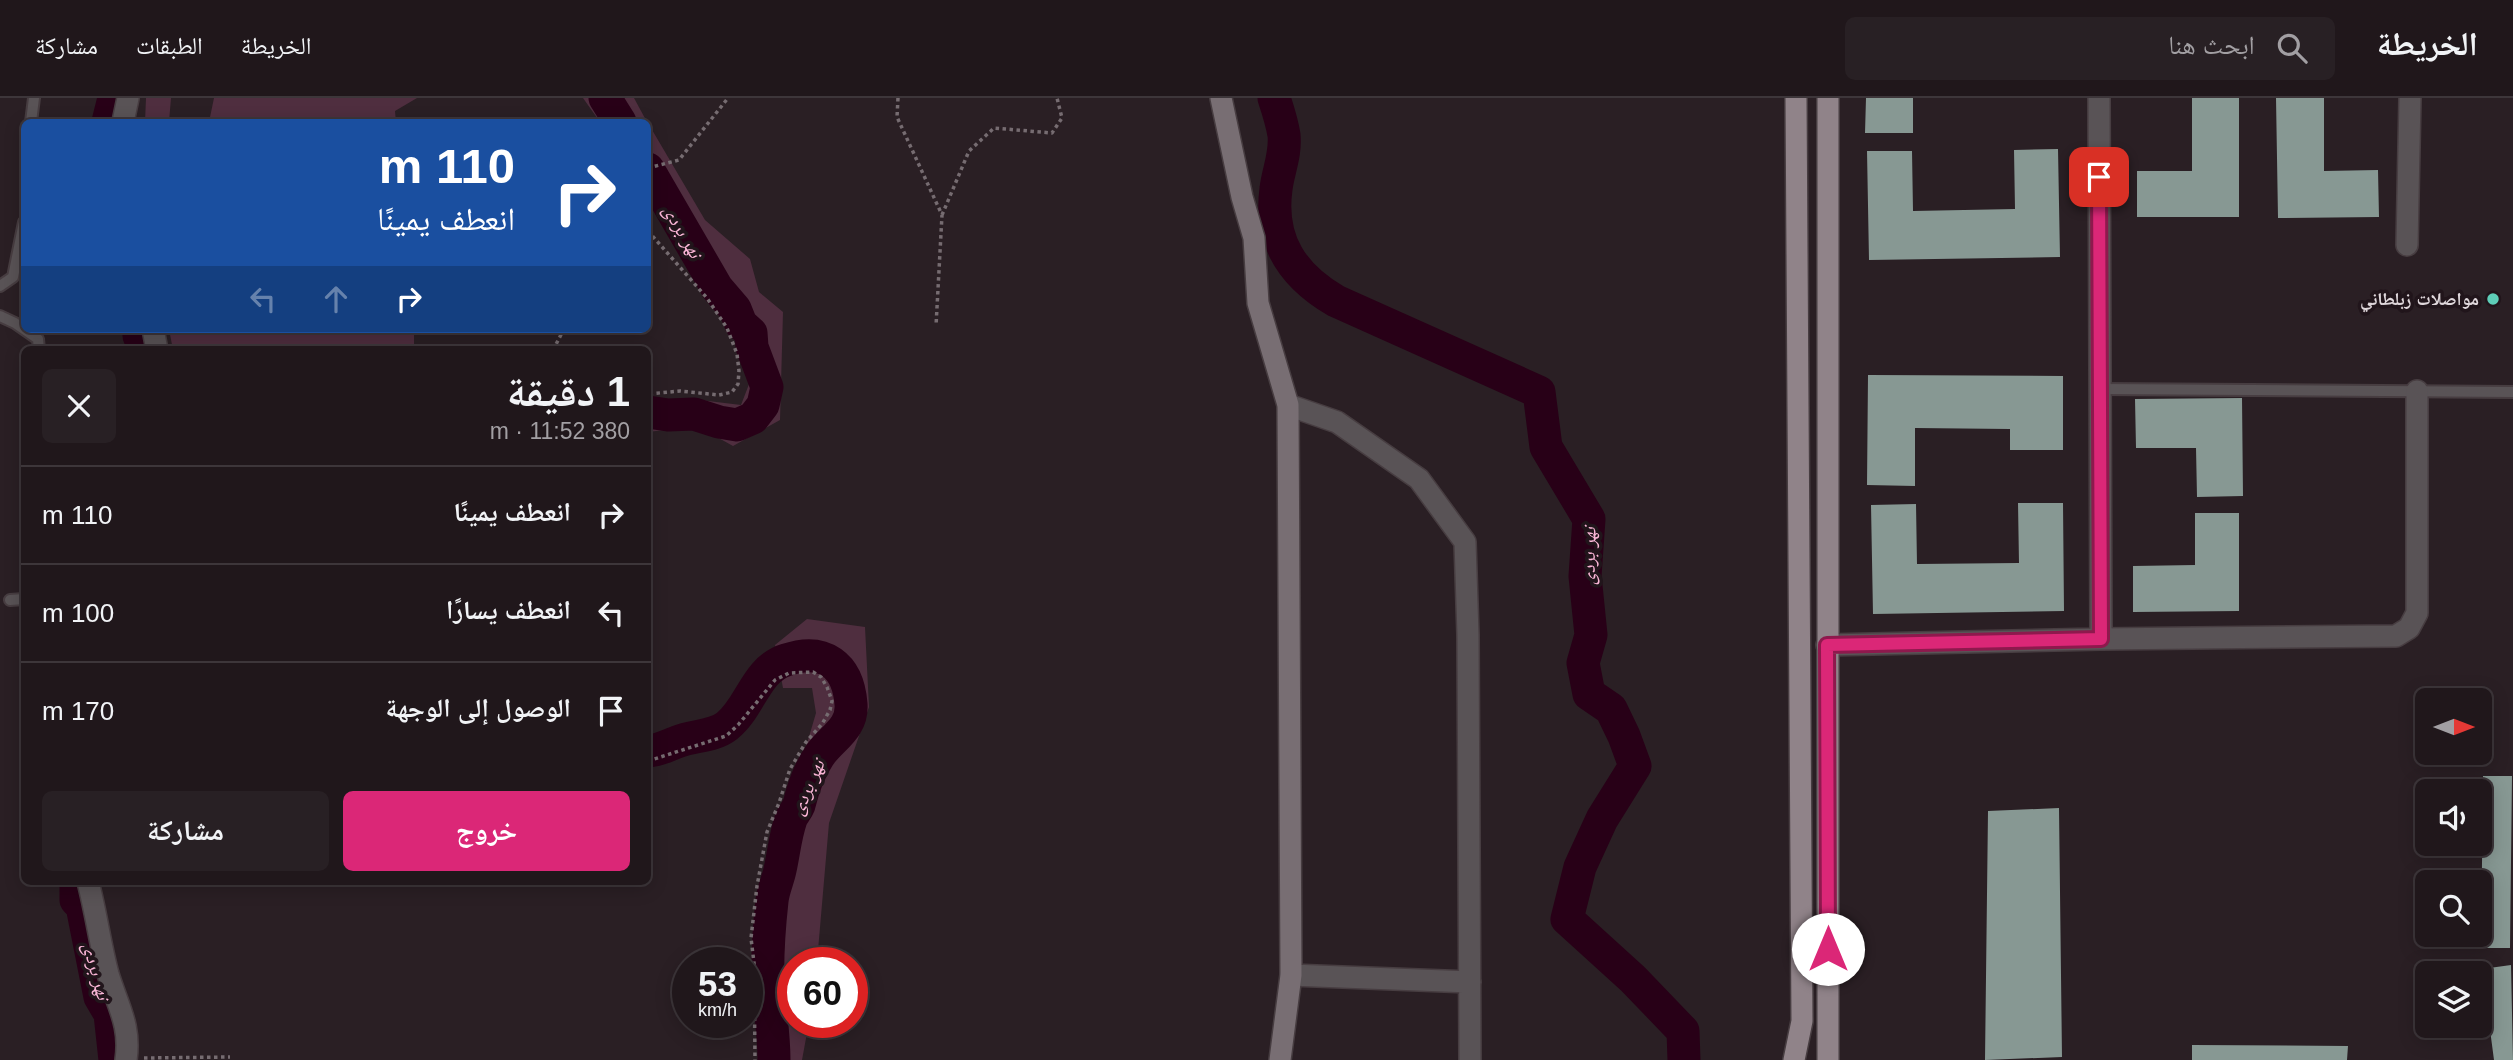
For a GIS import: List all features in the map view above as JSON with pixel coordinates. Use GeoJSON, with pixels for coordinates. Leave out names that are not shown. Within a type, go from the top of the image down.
{"type":"FeatureCollection","features":[{"type":"Feature","properties":{"kind":"main road"},"geometry":{"type":"LineString","coordinates":[[1796,98],[1802,1021],[1808,1060]]}},
{"type":"Feature","properties":{"kind":"main road"},"geometry":{"type":"LineString","coordinates":[[1828,98],[1828,1060]]}},
{"type":"Feature","properties":{"kind":"main road"},"geometry":{"type":"LineString","coordinates":[[1794,1060],[1802,1021]]}},
{"type":"Feature","properties":{"kind":"street"},"geometry":{"type":"LineString","coordinates":[[124,119],[128,98]]}},
{"type":"Feature","properties":{"kind":"street"},"geometry":{"type":"LineString","coordinates":[[1221,98],[1242,197],[1254,238],[1258,303],[1288,405],[1291,975],[1280,1060]]}},
{"type":"Feature","properties":{"kind":"street"},"geometry":{"type":"LineString","coordinates":[[1234,98],[1242,197]]}},
{"type":"Feature","properties":{"kind":"street"},"geometry":{"type":"LineString","coordinates":[[2099,98],[2101,639]]}},
{"type":"Feature","properties":{"kind":"street"},"geometry":{"type":"LineString","coordinates":[[2407,245],[2410,98]]}},
{"type":"Feature","properties":{"kind":"street"},"geometry":{"type":"LineString","coordinates":[[1827,645],[2101,639],[2388,638],[2403,633],[2414,621],[2417,605],[2417,391]]}},
{"type":"Feature","properties":{"kind":"street"},"geometry":{"type":"LineString","coordinates":[[1288,405],[1337,422],[1419,479],[1465,542],[1468,635],[1469,1060]]}},
{"type":"Feature","properties":{"kind":"street"},"geometry":{"type":"LineString","coordinates":[[89,885],[108,975],[125,1018],[128,1038],[126,1058]]}},
{"type":"Feature","properties":{"kind":"street"},"geometry":{"type":"LineString","coordinates":[[1291,975],[1469,982]]}},
{"type":"Feature","properties":{"kind":"lane"},"geometry":{"type":"LineString","coordinates":[[31,119],[34,98]]}},
{"type":"Feature","properties":{"kind":"lane"},"geometry":{"type":"LineString","coordinates":[[0,286],[13,277],[21,237]]}},
{"type":"Feature","properties":{"kind":"lane"},"geometry":{"type":"LineString","coordinates":[[0,316],[21,327]]}},
{"type":"Feature","properties":{"kind":"lane"},"geometry":{"type":"LineString","coordinates":[[29,333],[38,339],[39,346]]}},
{"type":"Feature","properties":{"kind":"lane"},"geometry":{"type":"LineString","coordinates":[[2100,389],[2513,392]]}},
{"type":"Feature","properties":{"kind":"lane"},"geometry":{"type":"LineString","coordinates":[[10,600],[21,599]]}},
{"type":"Feature","properties":{"kind":"path"},"geometry":{"type":"LineString","coordinates":[[651,167],[679,160],[728,98]]}},
{"type":"Feature","properties":{"kind":"path"},"geometry":{"type":"LineString","coordinates":[[898,98],[897,117],[942,215]]}},
{"type":"Feature","properties":{"kind":"path"},"geometry":{"type":"LineString","coordinates":[[936,326],[942,215],[969,150],[994,128],[1052,134],[1062,118],[1058,98]]}},
{"type":"Feature","properties":{"kind":"path"},"geometry":{"type":"LineString","coordinates":[[651,234],[707,298],[727,328],[737,354],[738,384],[732,392],[719,396],[680,391],[651,394]]}},
{"type":"Feature","properties":{"kind":"path"},"geometry":{"type":"LineString","coordinates":[[651,760],[726,736],[775,680],[789,673],[813,672],[821,677],[827,687],[832,701],[830,710],[790,769],[767,832],[751,938],[754,963],[755,1060]]}},
{"type":"Feature","properties":{"kind":"path"},"geometry":{"type":"LineString","coordinates":[[126,1058],[230,1058]]}},
{"type":"Feature","properties":{"kind":"shaded area"},"geometry":{"type":"Polygon","coordinates":[[[146,98],[171,98],[169,119],[145,119],[146,98]]]}},
{"type":"Feature","properties":{"kind":"shaded area"},"geometry":{"type":"Polygon","coordinates":[[[214,98],[417,98],[395,111],[396,119],[210,119],[214,98]]]}},
{"type":"Feature","properties":{"kind":"shaded area"},"geometry":{"type":"Polygon","coordinates":[[[583,98],[634,98],[645,119],[598,119],[583,98]]]}},
{"type":"Feature","properties":{"kind":"shaded area"},"geometry":{"type":"Polygon","coordinates":[[[651,128],[705,220],[750,259],[759,292],[783,312],[780,420],[733,446],[697,426],[651,432],[651,403],[700,400],[741,405],[751,379],[727,311],[651,202],[651,128]]]}},
{"type":"Feature","properties":{"kind":"shaded area"},"geometry":{"type":"Polygon","coordinates":[[[170,333],[414,333],[414,346],[172,346],[170,333]]]}},
{"type":"Feature","properties":{"kind":"shaded area"},"geometry":{"type":"Polygon","coordinates":[[[807,619],[865,627],[869,707],[829,823],[818,947],[777,947],[777,1038],[806,1038],[802,1060],[763,1060],[764,925],[798,774],[816,713],[812,688],[783,688],[775,645],[807,619]]]}},
{"type":"Feature","properties":{"kind":"building"},"geometry":{"type":"Polygon","coordinates":[[[1866,98],[1913,98],[1913,133],[1865,133],[1866,98]]]}},
{"type":"Feature","properties":{"kind":"building"},"geometry":{"type":"Polygon","coordinates":[[[2192,98],[2239,98],[2239,217],[2137,217],[2137,171],[2192,171],[2192,98]]]}},
{"type":"Feature","properties":{"kind":"building"},"geometry":{"type":"Polygon","coordinates":[[[2276,98],[2324,98],[2324,171],[2378,170],[2379,217],[2278,218],[2276,98]]]}},
{"type":"Feature","properties":{"kind":"building"},"geometry":{"type":"Polygon","coordinates":[[[2058,149],[2060,257],[1869,260],[1867,151],[1912,151],[1913,211],[2015,209],[2014,150],[2058,149]]]}},
{"type":"Feature","properties":{"kind":"building"},"geometry":{"type":"Polygon","coordinates":[[[1868,375],[2063,376],[2063,450],[2010,450],[2010,429],[1915,428],[1915,486],[1867,485],[1868,375]]]}},
{"type":"Feature","properties":{"kind":"building"},"geometry":{"type":"Polygon","coordinates":[[[2242,398],[2243,496],[2197,497],[2196,448],[2136,448],[2135,399],[2242,398]]]}},
{"type":"Feature","properties":{"kind":"building"},"geometry":{"type":"Polygon","coordinates":[[[2018,503],[2063,503],[2064,611],[1873,614],[1871,505],[1916,504],[1917,564],[2019,563],[2018,503]]]}},
{"type":"Feature","properties":{"kind":"building"},"geometry":{"type":"Polygon","coordinates":[[[2195,513],[2239,513],[2239,611],[2133,612],[2133,566],[2195,565],[2195,513]]]}},
{"type":"Feature","properties":{"kind":"building"},"geometry":{"type":"Polygon","coordinates":[[[2483,776],[2512,776],[2510,948],[2481,948],[2492,947],[2492,870],[2482,870],[2482,856],[2492,856],[2492,779],[2483,779],[2483,776]]]}},
{"type":"Feature","properties":{"kind":"building"},"geometry":{"type":"Polygon","coordinates":[[[2059,808],[2062,1057],[1985,1060],[1988,811],[2059,808]]]}},
{"type":"Feature","properties":{"kind":"building"},"geometry":{"type":"Polygon","coordinates":[[[2511,965],[2513,1060],[2494,1060],[2491,1038],[2492,968],[2511,965]]]}},
{"type":"Feature","properties":{"kind":"building"},"geometry":{"type":"Polygon","coordinates":[[[2192,1045],[2348,1046],[2347,1060],[2192,1060],[2192,1045]]]}},
{"type":"Feature","properties":{"kind":"waterway","name":"نهر بردى"},"geometry":{"type":"LineString","coordinates":[[109,119],[114,98]]}},
{"type":"Feature","properties":{"kind":"waterway","name":"نهر بردى"},"geometry":{"type":"LineString","coordinates":[[605,98],[618,119]]}},
{"type":"Feature","properties":{"kind":"waterway","name":"نهر بردى"},"geometry":{"type":"LineString","coordinates":[[1274,98],[1284,135],[1276,189],[1276,225],[1287,255],[1296,268],[1336,301],[1539,392],[1546,447],[1589,519],[1585,576],[1591,635],[1583,663],[1589,694],[1611,709],[1635,766],[1602,819],[1580,867],[1567,919],[1633,979],[1683,1031],[1684,1060]]}},
{"type":"Feature","properties":{"kind":"waterway","name":"نهر بردى"},"geometry":{"type":"LineString","coordinates":[[651,174],[717,288],[735,309],[741,324],[751,333],[752,347],[767,387],[763,405],[753,418],[737,425],[694,414],[651,412]]}},
{"type":"Feature","properties":{"kind":"waterway","name":"نهر بردى"},"geometry":{"type":"LineString","coordinates":[[139,333],[145,346]]}},
{"type":"Feature","properties":{"kind":"waterway","name":"نهر بردى"},"geometry":{"type":"LineString","coordinates":[[651,750],[716,732],[727,726],[767,672],[786,660],[812,656],[822,658],[832,662],[845,679],[851,704],[849,720],[819,756],[809,774],[789,826],[773,897],[768,986],[774,1060]]}},
{"type":"Feature","properties":{"kind":"waterway","name":"نهر بردى"},"geometry":{"type":"LineString","coordinates":[[76,885],[76,900],[82,906],[100,997],[110,1014],[115,1060]]}},
{"type":"Feature","properties":{"kind":"place","name":"مواصلات زبلطاني"},"geometry":{"type":"Point","coordinates":[2493,299]}},
{"type":"Feature","properties":{"kind":"route"},"geometry":{"type":"LineString","coordinates":[[1828,949],[1827,645],[2101,639],[2099,177]]}}]}
